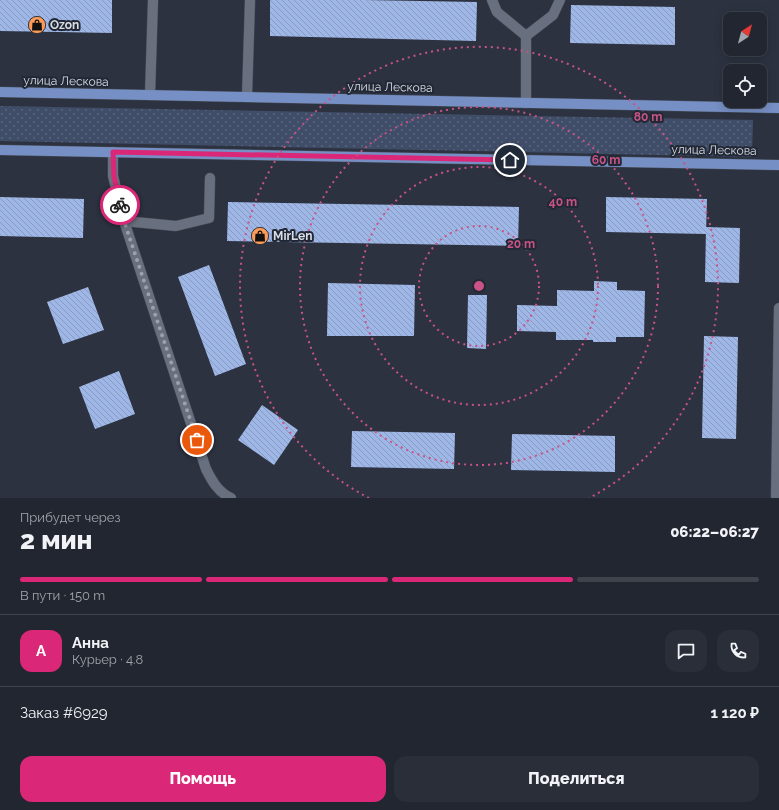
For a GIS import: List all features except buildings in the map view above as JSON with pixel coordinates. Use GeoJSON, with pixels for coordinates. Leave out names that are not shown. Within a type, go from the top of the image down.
{"type":"FeatureCollection","features":[{"type":"Feature","properties":{"kind":"main road","name":"улица Лескова"},"geometry":{"type":"LineString","coordinates":[[0,92],[779,108]]}},
{"type":"Feature","properties":{"kind":"main road","name":"улица Лескова"},"geometry":{"type":"LineString","coordinates":[[0,150],[779,165]]}},
{"type":"Feature","properties":{"kind":"street"},"geometry":{"type":"LineString","coordinates":[[150,95],[153,0]]}},
{"type":"Feature","properties":{"kind":"street"},"geometry":{"type":"LineString","coordinates":[[247,97],[250,0]]}},
{"type":"Feature","properties":{"kind":"street"},"geometry":{"type":"LineString","coordinates":[[492,0],[497,12],[526,36]]}},
{"type":"Feature","properties":{"kind":"street"},"geometry":{"type":"LineString","coordinates":[[526,36],[553,15],[560,0]]}},
{"type":"Feature","properties":{"kind":"street"},"geometry":{"type":"LineString","coordinates":[[526,36],[526,103]]}},
{"type":"Feature","properties":{"kind":"street"},"geometry":{"type":"LineString","coordinates":[[113,152],[114,176],[124,221],[206,469],[212,482],[226,497]]}},
{"type":"Feature","properties":{"kind":"street"},"geometry":{"type":"LineString","coordinates":[[124,221],[176,226],[209,218],[210,178]]}},
{"type":"Feature","properties":{"kind":"street"},"geometry":{"type":"LineString","coordinates":[[776,498],[779,308]]}},
{"type":"Feature","properties":{"kind":"shaded area"},"geometry":{"type":"Polygon","coordinates":[[[0,106],[753,120],[752,157],[0,141],[0,106]]]}},
{"type":"Feature","properties":{"kind":"way so far"},"geometry":{"type":"LineString","coordinates":[[120,205],[197,440]]}},
{"type":"Feature","properties":{"kind":"place","name":"Ozon"},"geometry":{"type":"Point","coordinates":[37,25]}},
{"type":"Feature","properties":{"kind":"place","name":"MirLen"},"geometry":{"type":"Point","coordinates":[260,236]}},
{"type":"Feature","properties":{"kind":"route"},"geometry":{"type":"LineString","coordinates":[[120,205],[114,176],[113,152],[510,160]]}}]}
